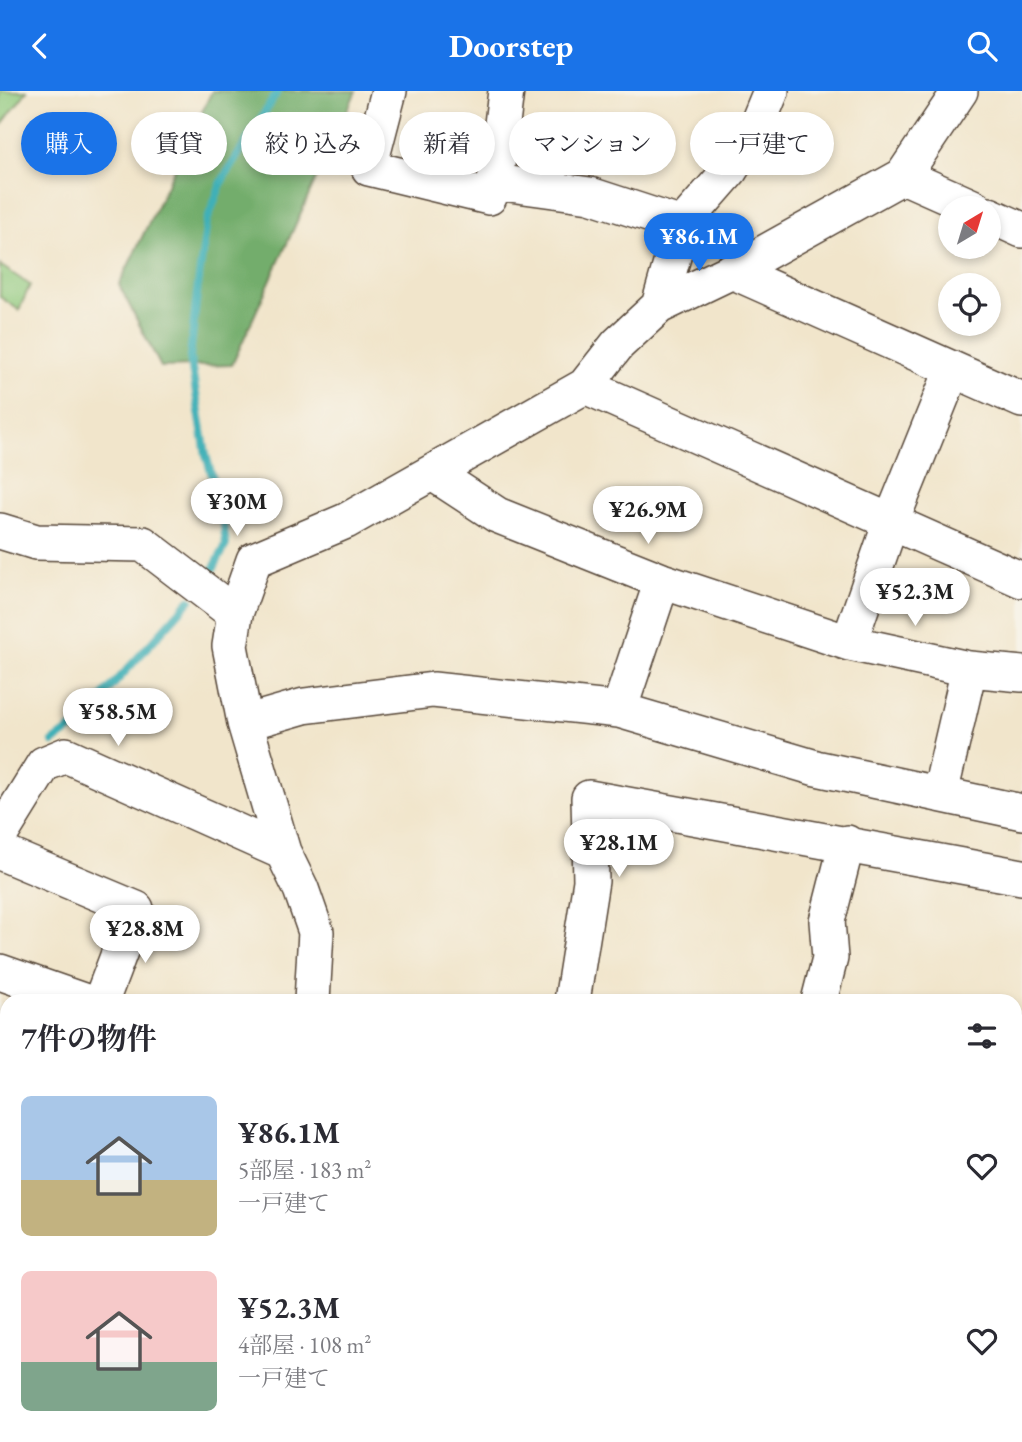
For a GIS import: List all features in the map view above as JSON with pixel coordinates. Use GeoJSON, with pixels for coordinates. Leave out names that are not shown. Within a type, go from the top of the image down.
{"type":"FeatureCollection","features":[{"type":"Feature","properties":{"kind":"street"},"geometry":{"type":"LineString","coordinates":[[389,91],[369,168],[489,197],[495,182],[506,91]]}},
{"type":"Feature","properties":{"kind":"street"},"geometry":{"type":"LineString","coordinates":[[659,306],[682,225],[730,170],[755,130],[771,91]]}},
{"type":"Feature","properties":{"kind":"street"},"geometry":{"type":"LineString","coordinates":[[312,994],[316,932],[301,889],[283,852],[244,723],[230,646],[235,614],[254,560],[346,521],[585,386],[618,344],[659,306],[732,271],[903,176],[960,91]]}},
{"type":"Feature","properties":{"kind":"street"},"geometry":{"type":"LineString","coordinates":[[903,176],[948,196]]}},
{"type":"Feature","properties":{"kind":"street"},"geometry":{"type":"LineString","coordinates":[[495,182],[590,195],[682,225]]}},
{"type":"Feature","properties":{"kind":"street"},"geometry":{"type":"LineString","coordinates":[[1001,220],[1022,230]]}},
{"type":"Feature","properties":{"kind":"street"},"geometry":{"type":"LineString","coordinates":[[732,271],[1022,400]]}},
{"type":"Feature","properties":{"kind":"street"},"geometry":{"type":"LineString","coordinates":[[849,643],[891,522],[952,371]]}},
{"type":"Feature","properties":{"kind":"street"},"geometry":{"type":"LineString","coordinates":[[585,386],[1022,580]]}},
{"type":"Feature","properties":{"kind":"street"},"geometry":{"type":"LineString","coordinates":[[433,473],[497,515],[662,580],[849,643],[969,669],[1022,674]]}},
{"type":"Feature","properties":{"kind":"street"},"geometry":{"type":"LineString","coordinates":[[0,530],[36,542],[143,544],[235,614]]}},
{"type":"Feature","properties":{"kind":"street"},"geometry":{"type":"LineString","coordinates":[[619,710],[662,580]]}},
{"type":"Feature","properties":{"kind":"street"},"geometry":{"type":"LineString","coordinates":[[940,794],[969,669]]}},
{"type":"Feature","properties":{"kind":"street"},"geometry":{"type":"LineString","coordinates":[[244,723],[304,706],[433,691],[619,710],[816,768],[1022,812]]}},
{"type":"Feature","properties":{"kind":"street"},"geometry":{"type":"LineString","coordinates":[[0,835],[44,764],[66,755],[283,852]]}},
{"type":"Feature","properties":{"kind":"street"},"geometry":{"type":"LineString","coordinates":[[573,994],[591,881],[589,798],[1022,877]]}},
{"type":"Feature","properties":{"kind":"street"},"geometry":{"type":"LineString","coordinates":[[821,994],[830,958],[827,921],[847,843]]}},
{"type":"Feature","properties":{"kind":"street"},"geometry":{"type":"LineString","coordinates":[[0,852],[136,909],[104,994]]}},
{"type":"Feature","properties":{"kind":"street"},"geometry":{"type":"LineString","coordinates":[[0,972],[63,994]]}},
{"type":"Feature","properties":{"kind":"green space"},"geometry":{"type":"Polygon","coordinates":[[[0,91],[27,91],[0,127],[0,91]]]}},
{"type":"Feature","properties":{"kind":"green space"},"geometry":{"type":"Polygon","coordinates":[[[212,91],[356,91],[346,112],[241,112],[241,175],[318,175],[232,365],[161,367],[119,285],[172,175],[227,175],[227,112],[202,112],[212,91]]]}},
{"type":"Feature","properties":{"kind":"green space"},"geometry":{"type":"Polygon","coordinates":[[[0,265],[30,285],[19,310],[0,297],[0,265]]]}},
{"type":"Feature","properties":{"kind":"waterway"},"geometry":{"type":"LineString","coordinates":[[207,581],[226,545],[222,511],[206,455],[190,357],[207,221],[223,179],[278,91]]}},
{"type":"Feature","properties":{"kind":"waterway"},"geometry":{"type":"LineString","coordinates":[[53,742],[78,724],[190,600]]}}]}
